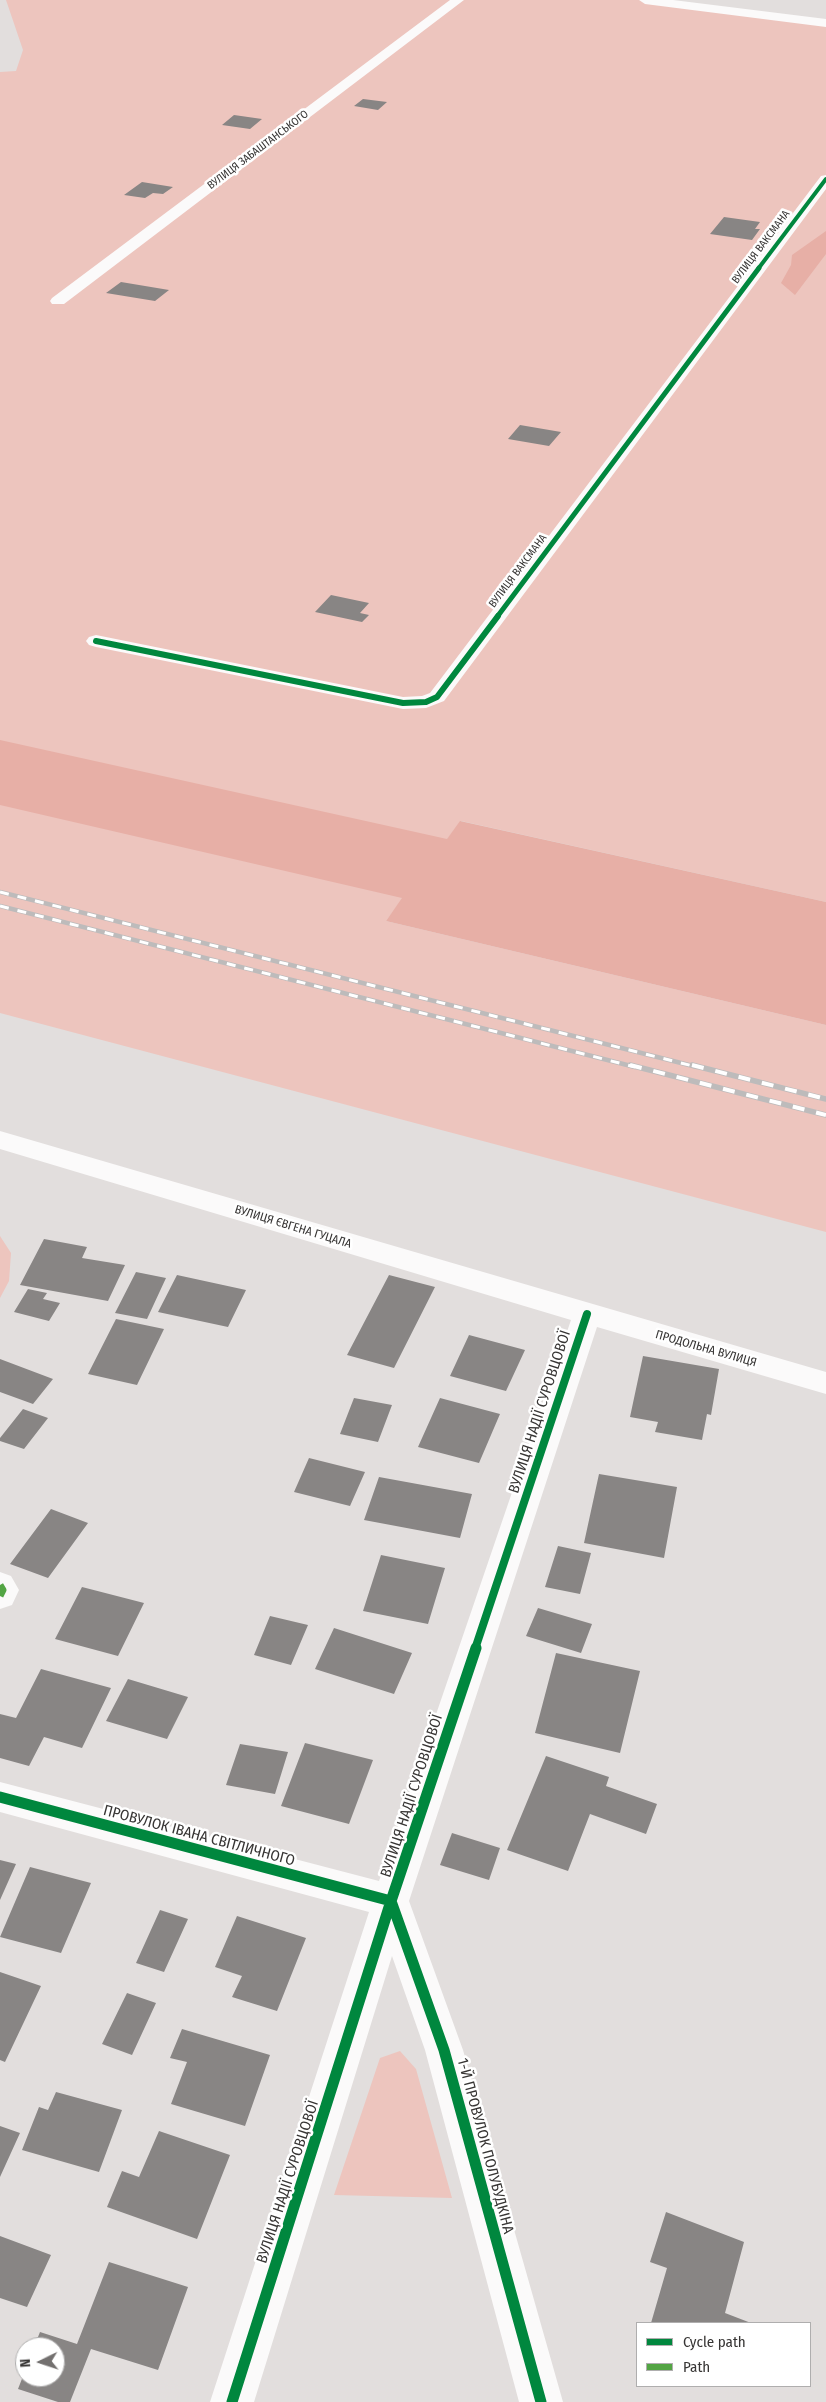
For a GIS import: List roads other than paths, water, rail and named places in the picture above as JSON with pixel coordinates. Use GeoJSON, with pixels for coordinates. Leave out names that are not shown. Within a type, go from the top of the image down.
{"type":"FeatureCollection","features":[{"type":"Feature","properties":{"kind":"street","name":"ВУЛИЦЯ ЗАБАШТАНСЬКОГО"},"geometry":{"type":"LineString","coordinates":[[58,302],[458,0]]}},
{"type":"Feature","properties":{"kind":"street"},"geometry":{"type":"LineString","coordinates":[[646,0],[826,23]]}},
{"type":"Feature","properties":{"kind":"street","name":"ВУЛИЦЯ ВАКСМАНА"},"geometry":{"type":"LineString","coordinates":[[96,641],[403,702],[426,702],[437,697],[826,179]]}},
{"type":"Feature","properties":{"kind":"street","name":"ВУЛИЦЯ ЄВГЕНА ГУЦАЛА"},"geometry":{"type":"LineString","coordinates":[[0,1140],[587,1314]]}},
{"type":"Feature","properties":{"kind":"street","name":"ПРОДОЛЬНА ВУЛИЦЯ"},"geometry":{"type":"LineString","coordinates":[[587,1314],[826,1383]]}},
{"type":"Feature","properties":{"kind":"street","name":"ВУЛИЦЯ НАДІЇ СУРОВЦОВОЇ"},"geometry":{"type":"LineString","coordinates":[[232,2402],[392,1901],[587,1314]]}},
{"type":"Feature","properties":{"kind":"street"},"geometry":{"type":"LineString","coordinates":[[0,1585],[3,1590],[0,1596]]}},
{"type":"Feature","properties":{"kind":"street","name":"ПРОВУЛОК ІВАНА СВІТЛИЧНОГО"},"geometry":{"type":"LineString","coordinates":[[0,1797],[392,1901]]}},
{"type":"Feature","properties":{"kind":"street","name":"1-Й ПРОВУЛОК ПОЛУБУДКІНА"},"geometry":{"type":"LineString","coordinates":[[392,1901],[444,2050],[541,2402]]}},
{"type":"Feature","properties":{"kind":"railway"},"geometry":{"type":"LineString","coordinates":[[0,892],[697,1067]]}},
{"type":"Feature","properties":{"kind":"railway"},"geometry":{"type":"LineString","coordinates":[[0,906],[635,1067]]}},
{"type":"Feature","properties":{"kind":"railway"},"geometry":{"type":"LineString","coordinates":[[630,1065],[826,1115]]}},
{"type":"Feature","properties":{"kind":"railway"},"geometry":{"type":"LineString","coordinates":[[692,1065],[826,1099]]}}]}
